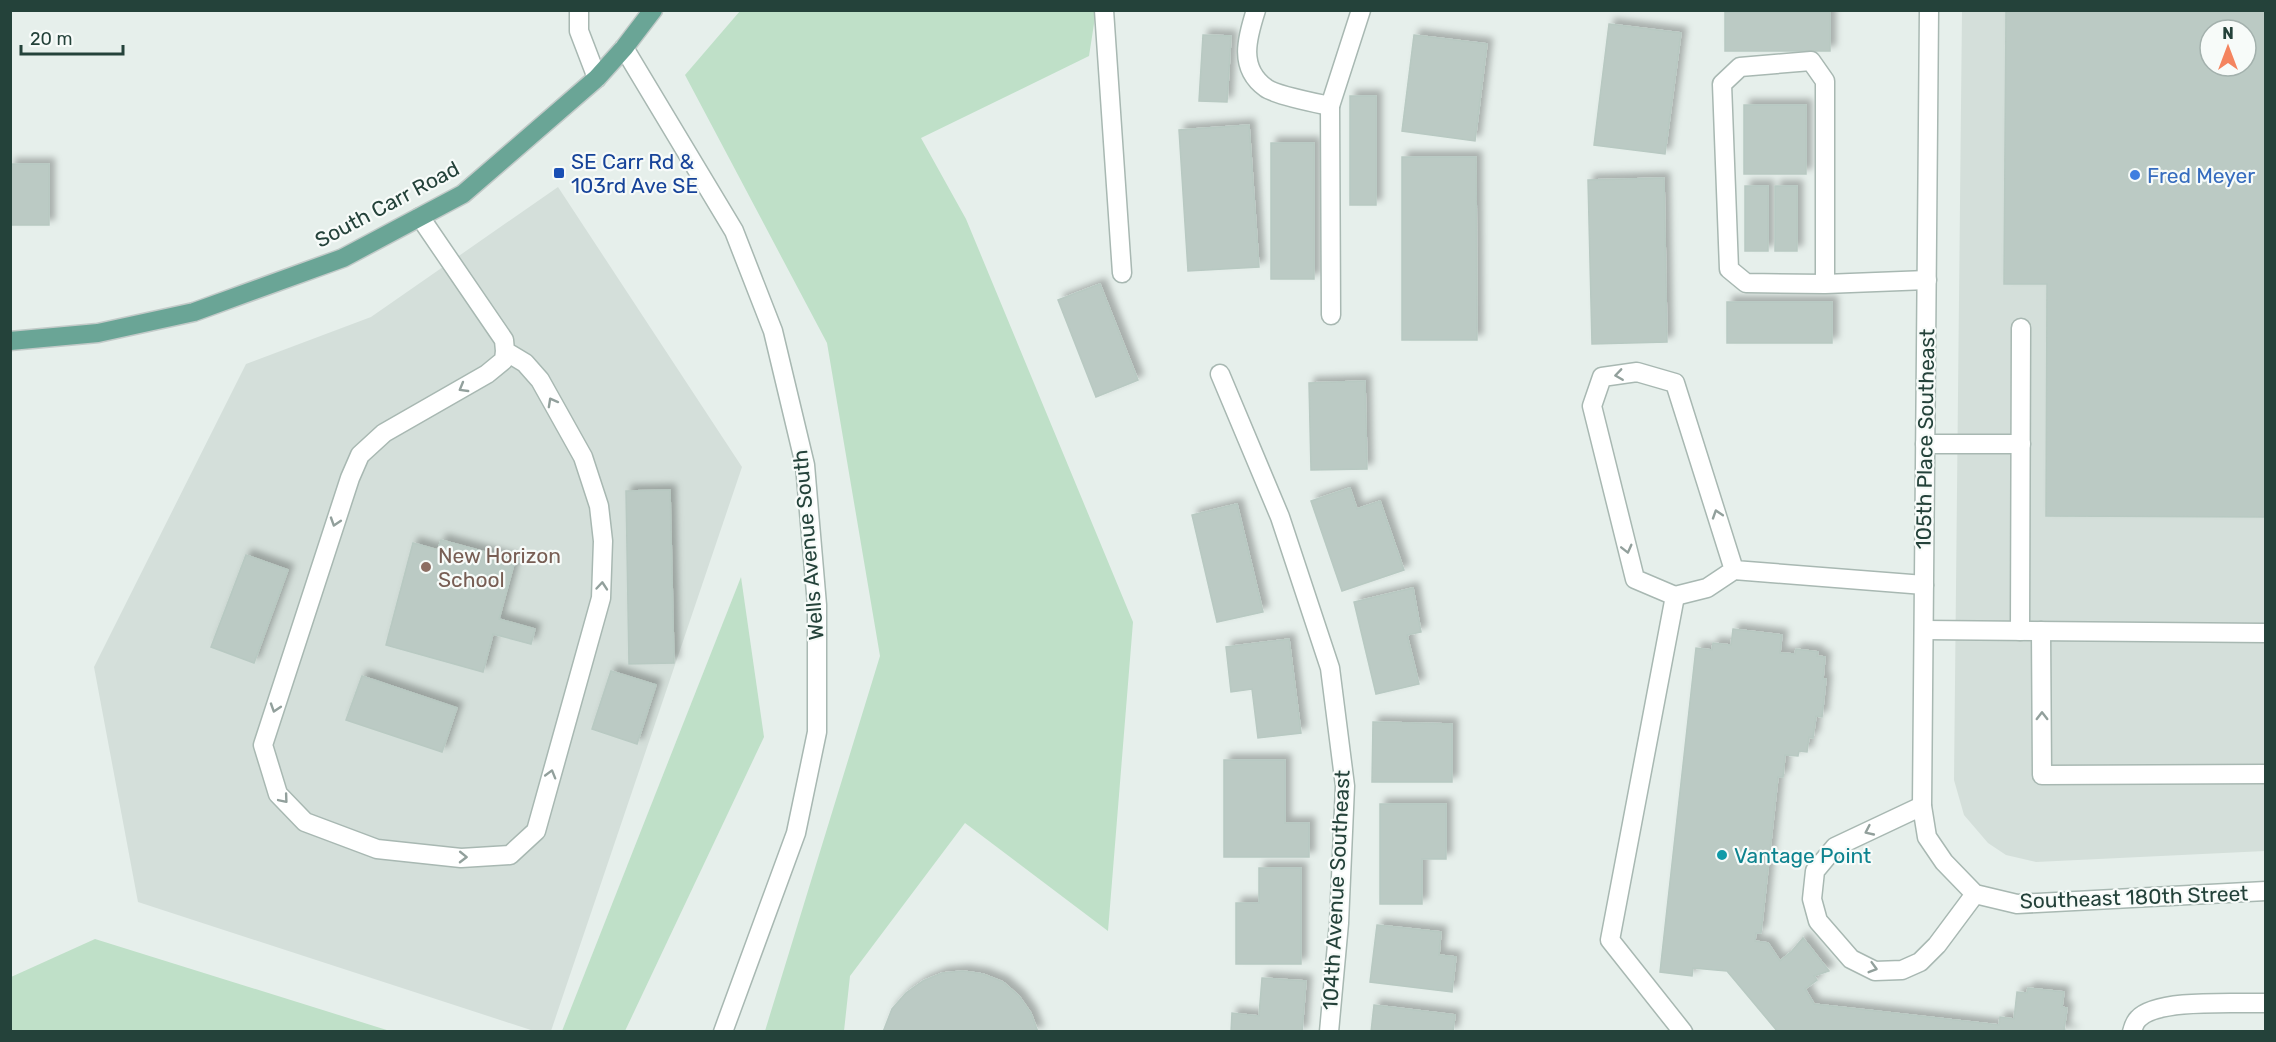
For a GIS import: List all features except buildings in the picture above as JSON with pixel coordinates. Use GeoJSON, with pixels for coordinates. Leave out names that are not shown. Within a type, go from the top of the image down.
{"type":"FeatureCollection","features":[{"type":"Feature","properties":{"kind":"main road","name":"South Carr Road"},"geometry":{"type":"LineString","coordinates":[[10,342],[98,333],[194,312],[343,258],[463,194],[597,78],[653,10]]}},
{"type":"Feature","properties":{"kind":"street"},"geometry":{"type":"LineString","coordinates":[[579,10],[579,31],[597,78]]}},
{"type":"Feature","properties":{"kind":"street"},"geometry":{"type":"LineString","coordinates":[[1104,10],[1122,273]]}},
{"type":"Feature","properties":{"kind":"street"},"geometry":{"type":"LineString","coordinates":[[1256,10],[1248,38],[1248,67],[1267,89],[1330,106]]}},
{"type":"Feature","properties":{"kind":"street"},"geometry":{"type":"LineString","coordinates":[[1331,315],[1330,106],[1361,10]]}},
{"type":"Feature","properties":{"kind":"street","name":"105th Place Southeast"},"geometry":{"type":"LineString","coordinates":[[1929,10],[1922,806],[1927,837],[1944,862],[1975,894]]}},
{"type":"Feature","properties":{"kind":"street","name":"Wells Avenue South"},"geometry":{"type":"LineString","coordinates":[[624,48],[734,231],[773,331],[805,465],[817,605],[817,732],[796,833],[723,1032]]}},
{"type":"Feature","properties":{"kind":"street"},"geometry":{"type":"LineString","coordinates":[[1825,284],[1825,81],[1810,61],[1740,67],[1722,84],[1728,269],[1746,283],[1825,284],[1927,280]]}},
{"type":"Feature","properties":{"kind":"street"},"geometry":{"type":"LineString","coordinates":[[420,217],[504,340],[506,351],[504,360],[487,374],[384,433],[360,455],[350,478],[263,745],[278,794],[305,822],[377,849],[461,858],[510,855],[536,831],[601,598],[603,541],[599,506],[583,457],[540,380],[525,363],[506,351]]}},
{"type":"Feature","properties":{"kind":"street"},"geometry":{"type":"LineString","coordinates":[[2020,631],[2021,328]]}},
{"type":"Feature","properties":{"kind":"street"},"geometry":{"type":"LineString","coordinates":[[1734,570],[1675,383],[1637,372],[1602,377],[1592,406],[1635,579],[1675,596],[1707,588],[1734,570],[1924,585]]}},
{"type":"Feature","properties":{"kind":"street","name":"104th Avenue Southeast"},"geometry":{"type":"LineString","coordinates":[[1221,374],[1280,517],[1330,668],[1345,786],[1338,923],[1329,1032]]}},
{"type":"Feature","properties":{"kind":"street"},"geometry":{"type":"LineString","coordinates":[[1925,444],[2021,444]]}},
{"type":"Feature","properties":{"kind":"street"},"geometry":{"type":"LineString","coordinates":[[1675,596],[1610,940],[1683,1032]]}},
{"type":"Feature","properties":{"kind":"street"},"geometry":{"type":"LineString","coordinates":[[1924,630],[2265,633]]}},
{"type":"Feature","properties":{"kind":"street"},"geometry":{"type":"LineString","coordinates":[[2041,631],[2042,775],[2265,774]]}},
{"type":"Feature","properties":{"kind":"street"},"geometry":{"type":"LineString","coordinates":[[1922,806],[1834,847],[1815,871],[1812,899],[1818,921],[1851,959],[1875,971],[1902,970],[1920,962],[1937,945],[1975,894]]}},
{"type":"Feature","properties":{"kind":"street","name":"Southeast 180th Street"},"geometry":{"type":"LineString","coordinates":[[1975,894],[2017,904],[2265,891]]}},
{"type":"Feature","properties":{"kind":"street"},"geometry":{"type":"LineString","coordinates":[[2132,1032],[2138,1019],[2152,1009],[2172,1005],[2265,1003]]}},
{"type":"Feature","properties":{"kind":"shaded area"},"geometry":{"type":"Polygon","coordinates":[[[1962,11],[2265,11],[2265,851],[2036,862],[2006,855],[1988,843],[1964,815],[1954,780],[1962,11]]]}},
{"type":"Feature","properties":{"kind":"shaded area","name":"New Horizon School"},"geometry":{"type":"Polygon","coordinates":[[[558,187],[742,467],[551,1031],[534,1031],[138,902],[94,667],[246,364],[371,317],[558,187]]]}},
{"type":"Feature","properties":{"kind":"green space"},"geometry":{"type":"Polygon","coordinates":[[[740,11],[1096,11],[1089,56],[921,138],[966,219],[1133,622],[1108,931],[965,823],[850,976],[844,1031],[765,1031],[880,656],[827,343],[685,75],[740,11]]]}},
{"type":"Feature","properties":{"kind":"green space"},"geometry":{"type":"Polygon","coordinates":[[[741,577],[764,737],[625,1031],[562,1031],[741,577]]]}},
{"type":"Feature","properties":{"kind":"green space"},"geometry":{"type":"Polygon","coordinates":[[[95,939],[390,1031],[11,1031],[11,977],[95,939]]]}},
{"type":"Feature","properties":{"kind":"place","name":"SE Carr Rd & 103rd Ave SE"},"geometry":{"type":"Point","coordinates":[559,173]}},
{"type":"Feature","properties":{"kind":"place","name":"Fred Meyer"},"geometry":{"type":"Point","coordinates":[2135,175]}},
{"type":"Feature","properties":{"kind":"place","name":"New Horizon School"},"geometry":{"type":"Point","coordinates":[426,567]}},
{"type":"Feature","properties":{"kind":"place","name":"Vantage Point"},"geometry":{"type":"Point","coordinates":[1722,855]}}]}
